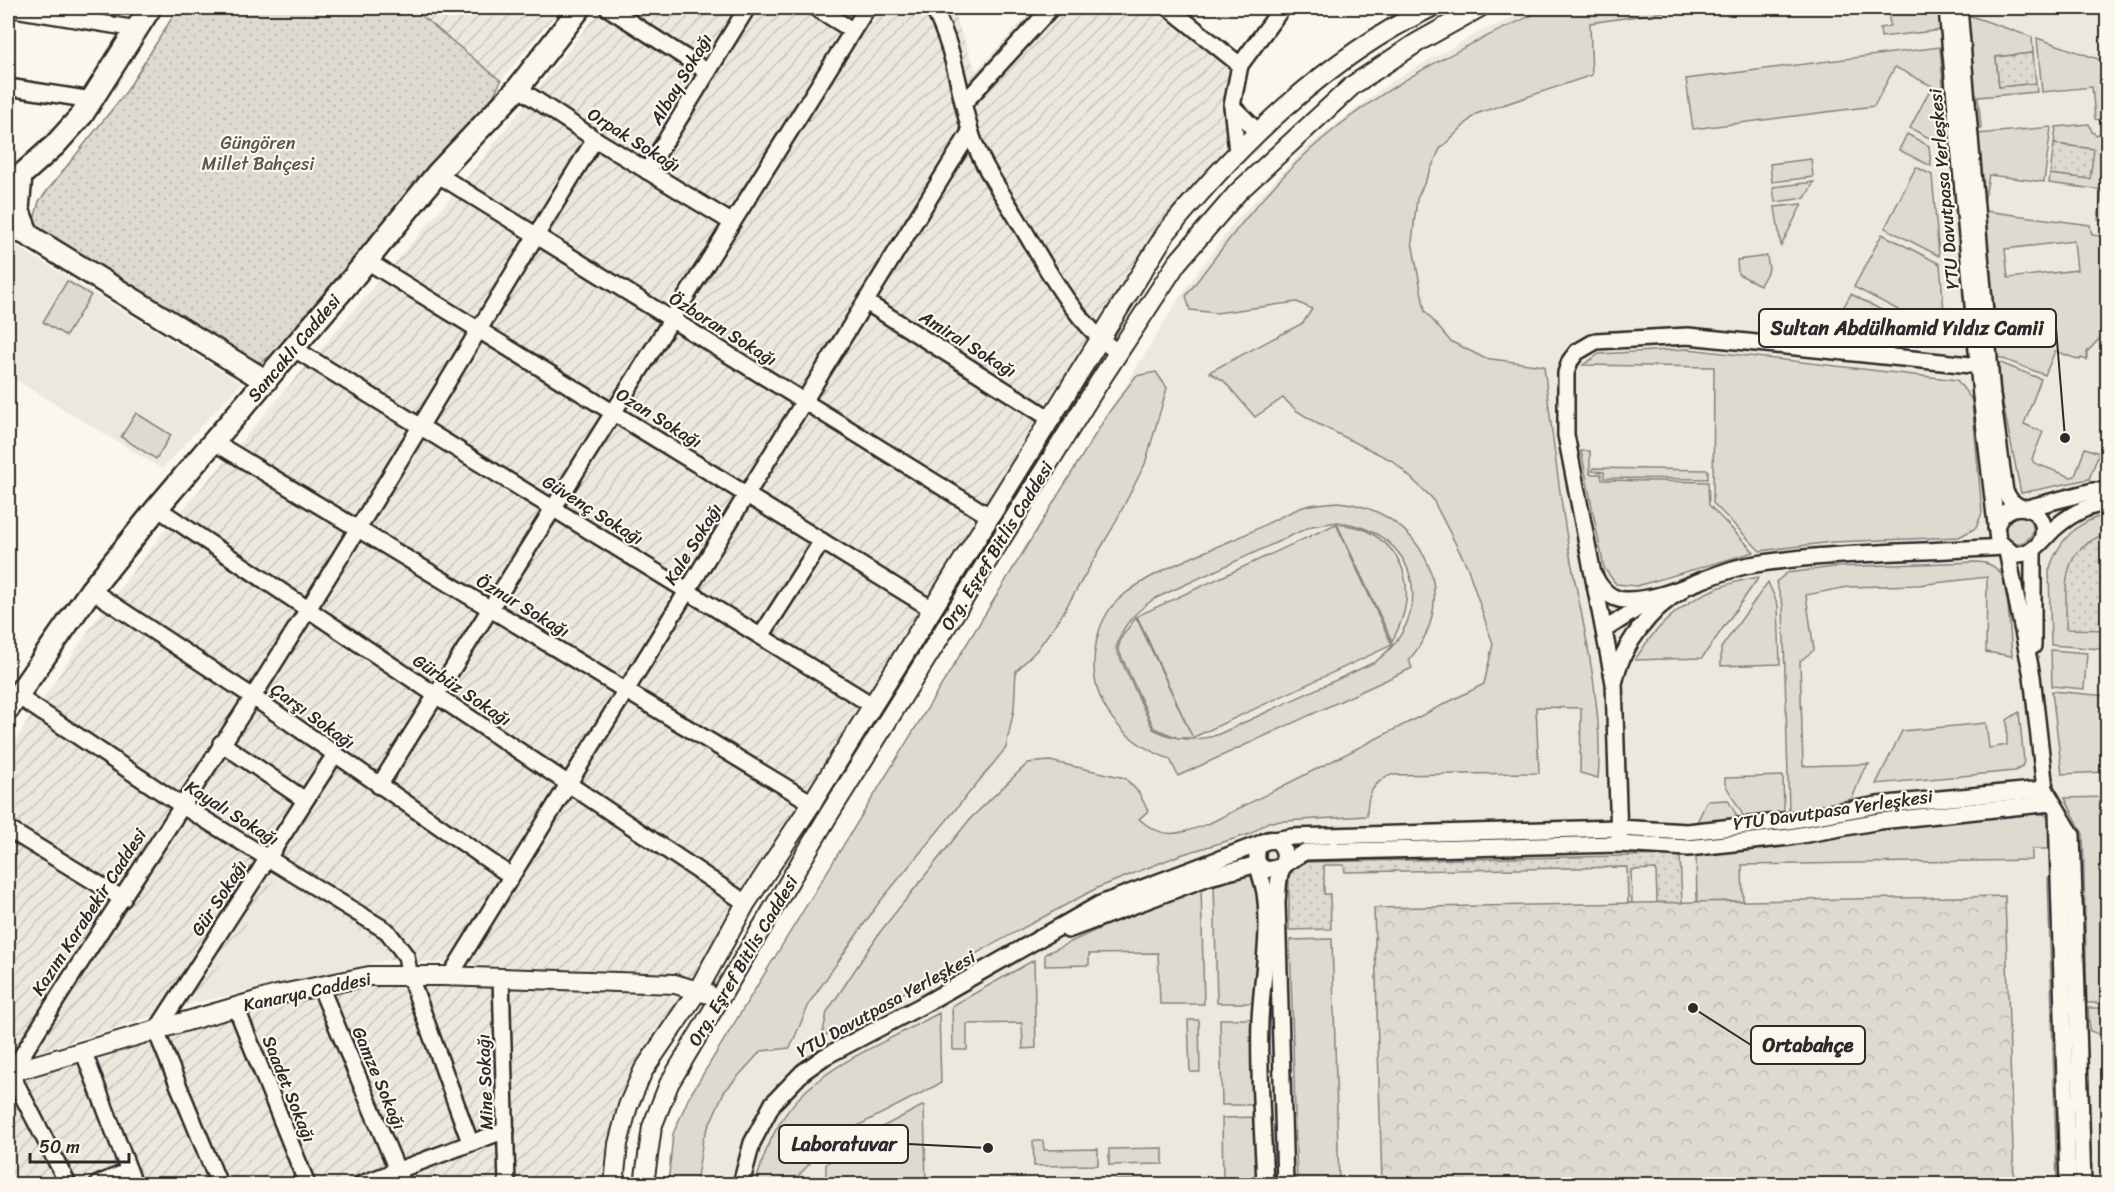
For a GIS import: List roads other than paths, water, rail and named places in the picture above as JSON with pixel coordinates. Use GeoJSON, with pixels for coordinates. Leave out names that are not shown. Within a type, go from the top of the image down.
{"type":"FeatureCollection","features":[{"type":"Feature","properties":{"kind":"main road"},"geometry":{"type":"LineString","coordinates":[[28,235],[18,209],[14,182],[55,145],[92,100],[150,8]]}},
{"type":"Feature","properties":{"kind":"main road","name":"Sancaklı Caddesi"},"geometry":{"type":"LineString","coordinates":[[10,700],[91,590],[157,508],[367,261],[437,174],[518,88],[580,8]]}},
{"type":"Feature","properties":{"kind":"main road"},"geometry":{"type":"LineString","coordinates":[[8,225],[266,381]]}},
{"type":"Feature","properties":{"kind":"street"},"geometry":{"type":"LineString","coordinates":[[8,8],[137,29]]}},
{"type":"Feature","properties":{"kind":"street"},"geometry":{"type":"LineString","coordinates":[[608,8],[708,72]]}},
{"type":"Feature","properties":{"kind":"street","name":"Albay Sokağı"},"geometry":{"type":"LineString","coordinates":[[647,171],[747,8]]}},
{"type":"Feature","properties":{"kind":"street"},"geometry":{"type":"LineString","coordinates":[[816,8],[852,30]]}},
{"type":"Feature","properties":{"kind":"street"},"geometry":{"type":"LineString","coordinates":[[379,786],[867,8]]}},
{"type":"Feature","properties":{"kind":"street"},"geometry":{"type":"LineString","coordinates":[[933,8],[946,31],[970,132],[1000,190],[1070,306],[1098,339],[1118,353]]}},
{"type":"Feature","properties":{"kind":"street"},"geometry":{"type":"LineString","coordinates":[[964,103],[1051,8]]}},
{"type":"Feature","properties":{"kind":"street"},"geometry":{"type":"LineString","coordinates":[[1238,152],[1232,106],[1240,65],[1282,8]]}},
{"type":"Feature","properties":{"kind":"street","name":"Org. Eşref Bitlis Caddesi"},"geometry":{"type":"LineString","coordinates":[[614,1185],[618,1144],[628,1106],[648,1063],[698,990],[746,903],[812,803],[1098,339],[1166,233],[1258,132],[1347,57],[1407,19],[1430,8]]}},
{"type":"Feature","properties":{"kind":"street","name":"Org. Eşref Bitlis Caddesi"},"geometry":{"type":"LineString","coordinates":[[644,1185],[652,1127],[669,1084],[835,806],[1118,353],[1177,263],[1238,192],[1300,131],[1353,85],[1418,42],[1479,8]]}},
{"type":"Feature","properties":{"kind":"street","name":"YTU Davutpasa Yerleşkesi"},"geometry":{"type":"LineString","coordinates":[[1947,8],[2000,540],[2032,676],[2045,789],[2072,835],[2083,1185]]}},
{"type":"Feature","properties":{"kind":"street","name":"YTU Davutpasa Yerleşkesi"},"geometry":{"type":"LineString","coordinates":[[1959,8],[1984,368],[2005,492],[2010,501],[2034,511],[2043,524],[2044,531],[2036,548],[2032,676]]}},
{"type":"Feature","properties":{"kind":"street"},"geometry":{"type":"LineString","coordinates":[[1178,10],[1240,65]]}},
{"type":"Feature","properties":{"kind":"street"},"geometry":{"type":"LineString","coordinates":[[8,87],[92,100]]}},
{"type":"Feature","properties":{"kind":"street","name":"Orpak Sokağı"},"geometry":{"type":"LineString","coordinates":[[518,88],[595,139],[731,222]]}},
{"type":"Feature","properties":{"kind":"street"},"geometry":{"type":"LineString","coordinates":[[1232,106],[1258,132]]}},
{"type":"Feature","properties":{"kind":"street","name":"Kale Sokağı"},"geometry":{"type":"LineString","coordinates":[[450,976],[970,132]]}},
{"type":"Feature","properties":{"kind":"street","name":"Kazım Karabekir Caddesi"},"geometry":{"type":"LineString","coordinates":[[9,1071],[253,697],[595,139]]}},
{"type":"Feature","properties":{"kind":"street","name":"Özboran Sokağı"},"geometry":{"type":"LineString","coordinates":[[437,174],[989,516]]}},
{"type":"Feature","properties":{"kind":"street","name":"Ozan Sokağı"},"geometry":{"type":"LineString","coordinates":[[367,261],[932,609]]}},
{"type":"Feature","properties":{"kind":"street","name":"Amiral Sokağı"},"geometry":{"type":"LineString","coordinates":[[866,302],[1049,418]]}},
{"type":"Feature","properties":{"kind":"street"},"geometry":{"type":"LineString","coordinates":[[1619,844],[1614,683],[1566,435],[1566,373],[1570,361],[1585,345],[1596,341],[1688,336],[1984,368]]}},
{"type":"Feature","properties":{"kind":"street","name":"Güvenç Sokağı"},"geometry":{"type":"LineString","coordinates":[[293,348],[873,705]]}},
{"type":"Feature","properties":{"kind":"street","name":"Öznur Sokağı"},"geometry":{"type":"LineString","coordinates":[[214,442],[812,803]]}},
{"type":"Feature","properties":{"kind":"street"},"geometry":{"type":"LineString","coordinates":[[2000,540],[2004,513],[2093,491],[2108,491]]}},
{"type":"Feature","properties":{"kind":"street"},"geometry":{"type":"LineString","coordinates":[[1592,572],[1598,584],[1610,596],[1625,600],[1662,593],[1718,574],[1758,564],[1833,555],[1954,550],[2000,540],[2020,555],[2036,548],[2055,528],[2072,515],[2089,507],[2108,503]]}},
{"type":"Feature","properties":{"kind":"street","name":"Gürbüz Sokağı"},"geometry":{"type":"LineString","coordinates":[[157,508],[746,903]]}},
{"type":"Feature","properties":{"kind":"street"},"geometry":{"type":"LineString","coordinates":[[760,636],[822,541]]}},
{"type":"Feature","properties":{"kind":"street"},"geometry":{"type":"LineString","coordinates":[[1614,683],[1624,653],[1657,610],[1677,593],[1718,574]]}},
{"type":"Feature","properties":{"kind":"street","name":"Çarşı Sokağı"},"geometry":{"type":"LineString","coordinates":[[91,590],[253,697],[334,756],[511,876]]}},
{"type":"Feature","properties":{"kind":"street"},"geometry":{"type":"LineString","coordinates":[[1604,630],[1662,593]]}},
{"type":"Feature","properties":{"kind":"street","name":"Kayalı Sokağı"},"geometry":{"type":"LineString","coordinates":[[10,700],[387,931],[406,956],[410,977],[471,1142]]}},
{"type":"Feature","properties":{"kind":"street"},"geometry":{"type":"LineString","coordinates":[[221,743],[305,800]]}},
{"type":"Feature","properties":{"kind":"street","name":"Gür Sokağı"},"geometry":{"type":"LineString","coordinates":[[156,1031],[334,756]]}},
{"type":"Feature","properties":{"kind":"street","name":"YTU Davutpasa Yerleşkesi"},"geometry":{"type":"LineString","coordinates":[[741,1185],[752,1143],[762,1123],[773,1103],[803,1072],[843,1046],[1039,940],[1100,904],[1267,841],[1292,837],[1618,828],[1688,832],[1739,828],[1877,805],[2045,789]]}},
{"type":"Feature","properties":{"kind":"street","name":"YTU Davutpasa Yerleşkesi"},"geometry":{"type":"LineString","coordinates":[[1039,940],[1209,877],[1258,864],[1271,871],[1305,852],[1619,844],[1688,848],[1741,844],[1880,820],[2055,807]]}},
{"type":"Feature","properties":{"kind":"street","name":"YTU Davutpasa Yerleşkesi"},"geometry":{"type":"LineString","coordinates":[[2055,807],[2068,1185]]}},
{"type":"Feature","properties":{"kind":"street"},"geometry":{"type":"LineString","coordinates":[[8,829],[123,899]]}},
{"type":"Feature","properties":{"kind":"street"},"geometry":{"type":"LineString","coordinates":[[1265,1185],[1260,1023],[1267,902],[1256,850],[1267,841],[1281,845],[1286,854],[1279,872],[1277,902],[1286,1185]]}},
{"type":"Feature","properties":{"kind":"street","name":"Kanarya Caddesi"},"geometry":{"type":"LineString","coordinates":[[9,1071],[84,1053],[236,1007],[369,976],[450,976],[675,984],[721,999]]}},
{"type":"Feature","properties":{"kind":"street","name":"Mine Sokağı"},"geometry":{"type":"LineString","coordinates":[[501,978],[507,1185]]}},
{"type":"Feature","properties":{"kind":"street","name":"Gamze Sokağı"},"geometry":{"type":"LineString","coordinates":[[320,986],[403,1185]]}},
{"type":"Feature","properties":{"kind":"street","name":"Saadet Sokağı"},"geometry":{"type":"LineString","coordinates":[[236,1007],[307,1185]]}},
{"type":"Feature","properties":{"kind":"street"},"geometry":{"type":"LineString","coordinates":[[156,1031],[219,1185]]}},
{"type":"Feature","properties":{"kind":"street"},"geometry":{"type":"LineString","coordinates":[[84,1053],[131,1178],[98,1185]]}},
{"type":"Feature","properties":{"kind":"street"},"geometry":{"type":"LineString","coordinates":[[9,1071],[68,1185]]}},
{"type":"Feature","properties":{"kind":"street"},"geometry":{"type":"LineString","coordinates":[[361,1185],[506,1130]]}},
{"type":"Feature","properties":{"kind":"place","name":"Sultan Abdülhamid Yıldız Camii"},"geometry":{"type":"Point","coordinates":[2065,438]}},
{"type":"Feature","properties":{"kind":"place","name":"Ortabahçe"},"geometry":{"type":"Point","coordinates":[1693,1008]}},
{"type":"Feature","properties":{"kind":"place","name":"Laboratuvar"},"geometry":{"type":"Point","coordinates":[988,1148]}},
{"type":"Feature","properties":{"kind":"park label","name":"Güngören Millet Bahçesi"},"geometry":{"type":"Point","coordinates":[258,153]}}]}
